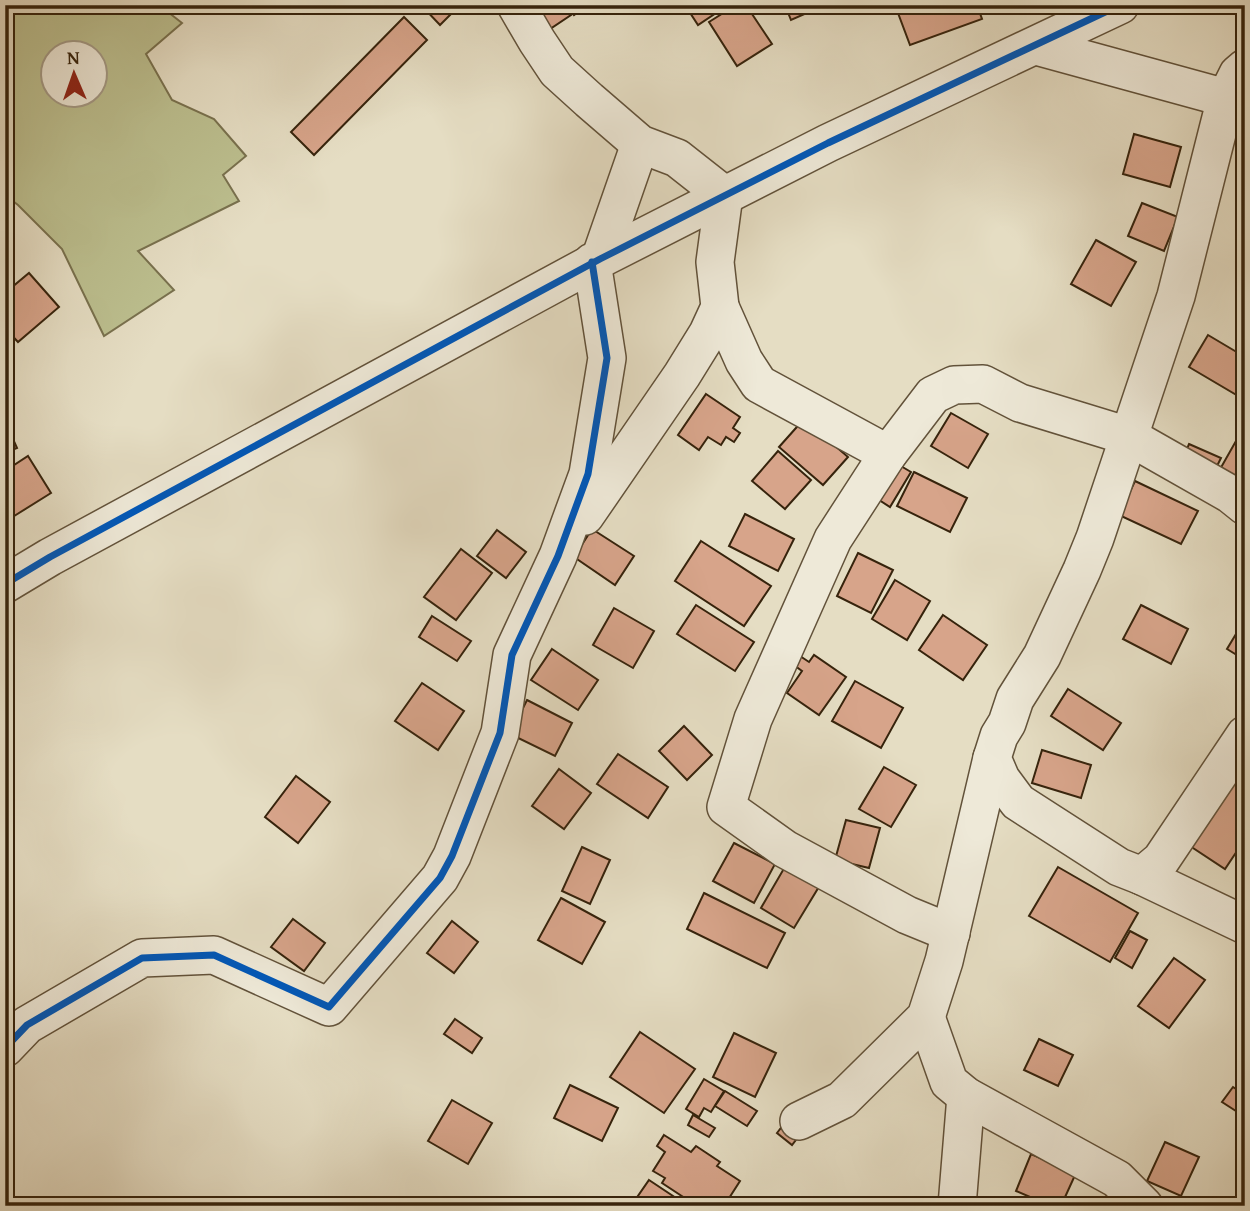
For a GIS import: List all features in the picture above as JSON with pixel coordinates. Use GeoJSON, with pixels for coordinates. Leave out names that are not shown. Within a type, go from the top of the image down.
{"type":"FeatureCollection","features":[{"type":"Feature","properties":{"kind":"street"},"geometry":{"type":"LineString","coordinates":[[516,5],[557,71],[640,144],[677,159],[724,195]]}},
{"type":"Feature","properties":{"kind":"street"},"geometry":{"type":"LineString","coordinates":[[5,584],[596,260],[828,144],[1120,5]]}},
{"type":"Feature","properties":{"kind":"street"},"geometry":{"type":"LineString","coordinates":[[799,1121],[842,1100],[926,1017],[944,961],[999,736],[1007,723],[1015,699],[1042,656],[1095,538],[1176,296],[1235,83],[1036,46]]}},
{"type":"Feature","properties":{"kind":"street"},"geometry":{"type":"LineString","coordinates":[[5,1048],[27,1025],[142,958],[214,955],[329,1007],[440,878],[452,856],[500,733],[512,655],[558,556],[588,474],[607,358],[596,260],[640,144]]}},
{"type":"Feature","properties":{"kind":"street"},"geometry":{"type":"LineString","coordinates":[[724,195],[715,262],[720,307],[744,361],[760,384],[888,454]]}},
{"type":"Feature","properties":{"kind":"street"},"geometry":{"type":"LineString","coordinates":[[558,556],[682,375],[708,333],[720,307]]}},
{"type":"Feature","properties":{"kind":"street"},"geometry":{"type":"LineString","coordinates":[[951,933],[907,915],[785,849],[726,807],[753,719],[833,539],[888,454],[933,395],[954,385],[983,384],[1020,403],[1128,436],[1230,494],[1245,506]]}},
{"type":"Feature","properties":{"kind":"street"},"geometry":{"type":"LineString","coordinates":[[1142,876],[1161,860],[1245,735]]}},
{"type":"Feature","properties":{"kind":"street"},"geometry":{"type":"LineString","coordinates":[[992,758],[1001,779],[1018,802],[1119,867],[1245,925]]}},
{"type":"Feature","properties":{"kind":"street"},"geometry":{"type":"LineString","coordinates":[[926,1017],[949,1082],[967,1096],[1117,1179],[1144,1206]]}},
{"type":"Feature","properties":{"kind":"street"},"geometry":{"type":"LineString","coordinates":[[957,1206],[967,1096]]}},
{"type":"Feature","properties":{"kind":"green space"},"geometry":{"type":"Polygon","coordinates":[[[5,5],[159,5],[182,23],[146,54],[172,100],[214,119],[246,156],[223,175],[239,201],[138,251],[174,290],[104,336],[62,249],[5,195],[5,5]]]}},
{"type":"Feature","properties":{"kind":"building"},"geometry":{"type":"Polygon","coordinates":[[[421,5],[460,5],[440,25],[421,5]]]}},
{"type":"Feature","properties":{"kind":"building"},"geometry":{"type":"Polygon","coordinates":[[[535,5],[564,5],[571,15],[550,29],[535,5]]]}},
{"type":"Feature","properties":{"kind":"building"},"geometry":{"type":"Polygon","coordinates":[[[567,5],[588,5],[574,15],[567,5]]]}},
{"type":"Feature","properties":{"kind":"building"},"geometry":{"type":"Polygon","coordinates":[[[685,5],[728,5],[698,25],[685,5]]]}},
{"type":"Feature","properties":{"kind":"building"},"geometry":{"type":"Polygon","coordinates":[[[736,5],[746,5],[772,44],[737,66],[709,22],[736,5]]]}},
{"type":"Feature","properties":{"kind":"building"},"geometry":{"type":"Polygon","coordinates":[[[785,5],[825,5],[791,20],[785,5]]]}},
{"type":"Feature","properties":{"kind":"building"},"geometry":{"type":"Polygon","coordinates":[[[895,5],[977,5],[982,19],[910,45],[895,5]]]}},
{"type":"Feature","properties":{"kind":"building"},"geometry":{"type":"Polygon","coordinates":[[[404,17],[427,40],[314,155],[291,132],[404,17]]]}},
{"type":"Feature","properties":{"kind":"building"},"geometry":{"type":"Polygon","coordinates":[[[1134,134],[1181,147],[1170,187],[1123,174],[1134,134]]]}},
{"type":"Feature","properties":{"kind":"building"},"geometry":{"type":"Polygon","coordinates":[[[1142,203],[1178,217],[1164,251],[1128,236],[1142,203]]]}},
{"type":"Feature","properties":{"kind":"building"},"geometry":{"type":"Polygon","coordinates":[[[1096,240],[1136,262],[1111,306],[1071,284],[1096,240]]]}},
{"type":"Feature","properties":{"kind":"building"},"geometry":{"type":"Polygon","coordinates":[[[29,273],[59,307],[18,342],[5,328],[5,293],[29,273]]]}},
{"type":"Feature","properties":{"kind":"building"},"geometry":{"type":"Polygon","coordinates":[[[1208,335],[1245,357],[1245,400],[1189,367],[1208,335]]]}},
{"type":"Feature","properties":{"kind":"building"},"geometry":{"type":"Polygon","coordinates":[[[706,394],[740,417],[733,428],[740,433],[734,442],[726,437],[721,445],[708,437],[699,450],[678,435],[706,394]]]}},
{"type":"Feature","properties":{"kind":"building"},"geometry":{"type":"Polygon","coordinates":[[[951,413],[988,434],[968,468],[931,446],[951,413]]]}},
{"type":"Feature","properties":{"kind":"building"},"geometry":{"type":"Polygon","coordinates":[[[804,419],[848,457],[823,485],[779,447],[804,419]]]}},
{"type":"Feature","properties":{"kind":"building"},"geometry":{"type":"Polygon","coordinates":[[[5,421],[17,448],[5,453],[5,421]]]}},
{"type":"Feature","properties":{"kind":"building"},"geometry":{"type":"Polygon","coordinates":[[[1245,425],[1245,478],[1242,483],[1219,471],[1245,425]]]}},
{"type":"Feature","properties":{"kind":"building"},"geometry":{"type":"Polygon","coordinates":[[[1189,444],[1221,458],[1213,474],[1182,461],[1189,444]]]}},
{"type":"Feature","properties":{"kind":"building"},"geometry":{"type":"Polygon","coordinates":[[[778,451],[811,480],[785,509],[752,481],[778,451]]]}},
{"type":"Feature","properties":{"kind":"building"},"geometry":{"type":"Polygon","coordinates":[[[28,456],[51,493],[11,518],[5,509],[5,471],[28,456]]]}},
{"type":"Feature","properties":{"kind":"building"},"geometry":{"type":"Polygon","coordinates":[[[894,462],[911,472],[890,507],[873,496],[894,462]]]}},
{"type":"Feature","properties":{"kind":"building"},"geometry":{"type":"Polygon","coordinates":[[[914,472],[967,498],[950,532],[897,506],[914,472]]]}},
{"type":"Feature","properties":{"kind":"building"},"geometry":{"type":"Polygon","coordinates":[[[1135,481],[1198,511],[1181,544],[1119,515],[1135,481]]]}},
{"type":"Feature","properties":{"kind":"building"},"geometry":{"type":"Polygon","coordinates":[[[745,514],[794,539],[778,571],[729,546],[745,514]]]}},
{"type":"Feature","properties":{"kind":"building"},"geometry":{"type":"Polygon","coordinates":[[[592,529],[634,556],[615,585],[574,557],[592,529]]]}},
{"type":"Feature","properties":{"kind":"building"},"geometry":{"type":"Polygon","coordinates":[[[497,530],[526,552],[506,578],[477,556],[497,530]]]}},
{"type":"Feature","properties":{"kind":"building"},"geometry":{"type":"Polygon","coordinates":[[[701,541],[771,586],[744,626],[675,581],[701,541]]]}},
{"type":"Feature","properties":{"kind":"building"},"geometry":{"type":"Polygon","coordinates":[[[461,549],[492,573],[456,620],[424,597],[461,549]]]}},
{"type":"Feature","properties":{"kind":"building"},"geometry":{"type":"Polygon","coordinates":[[[858,553],[893,570],[871,613],[837,596],[858,553]]]}},
{"type":"Feature","properties":{"kind":"building"},"geometry":{"type":"Polygon","coordinates":[[[895,580],[930,601],[907,640],[872,619],[895,580]]]}},
{"type":"Feature","properties":{"kind":"building"},"geometry":{"type":"Polygon","coordinates":[[[696,605],[754,642],[735,671],[677,634],[696,605]]]}},
{"type":"Feature","properties":{"kind":"building"},"geometry":{"type":"Polygon","coordinates":[[[1141,605],[1188,629],[1171,664],[1123,639],[1141,605]]]}},
{"type":"Feature","properties":{"kind":"building"},"geometry":{"type":"Polygon","coordinates":[[[614,608],[654,631],[633,668],[593,645],[614,608]]]}},
{"type":"Feature","properties":{"kind":"building"},"geometry":{"type":"Polygon","coordinates":[[[943,615],[987,645],[963,680],[919,650],[943,615]]]}},
{"type":"Feature","properties":{"kind":"building"},"geometry":{"type":"Polygon","coordinates":[[[432,616],[471,641],[457,661],[419,637],[432,616]]]}},
{"type":"Feature","properties":{"kind":"building"},"geometry":{"type":"Polygon","coordinates":[[[1245,619],[1245,660],[1227,649],[1245,619]]]}},
{"type":"Feature","properties":{"kind":"building"},"geometry":{"type":"Polygon","coordinates":[[[552,649],[598,680],[578,710],[531,680],[552,649]]]}},
{"type":"Feature","properties":{"kind":"building"},"geometry":{"type":"Polygon","coordinates":[[[797,654],[809,662],[814,655],[846,677],[819,715],[787,693],[802,671],[791,663],[797,654]]]}},
{"type":"Feature","properties":{"kind":"building"},"geometry":{"type":"Polygon","coordinates":[[[855,681],[903,708],[881,748],[832,721],[855,681]]]}},
{"type":"Feature","properties":{"kind":"building"},"geometry":{"type":"Polygon","coordinates":[[[422,683],[464,711],[438,750],[395,721],[422,683]]]}},
{"type":"Feature","properties":{"kind":"building"},"geometry":{"type":"Polygon","coordinates":[[[1068,689],[1121,723],[1103,750],[1051,716],[1068,689]]]}},
{"type":"Feature","properties":{"kind":"building"},"geometry":{"type":"Polygon","coordinates":[[[527,700],[572,723],[555,756],[510,734],[527,700]]]}},
{"type":"Feature","properties":{"kind":"building"},"geometry":{"type":"Polygon","coordinates":[[[684,726],[712,755],[687,780],[659,751],[684,726]]]}},
{"type":"Feature","properties":{"kind":"building"},"geometry":{"type":"Polygon","coordinates":[[[1042,750],[1091,765],[1081,798],[1032,783],[1042,750]]]}},
{"type":"Feature","properties":{"kind":"building"},"geometry":{"type":"Polygon","coordinates":[[[618,754],[668,787],[648,818],[597,784],[618,754]]]}},
{"type":"Feature","properties":{"kind":"building"},"geometry":{"type":"Polygon","coordinates":[[[884,767],[916,785],[891,827],[859,809],[884,767]]]}},
{"type":"Feature","properties":{"kind":"building"},"geometry":{"type":"Polygon","coordinates":[[[559,769],[591,793],[564,829],[532,806],[559,769]]]}},
{"type":"Feature","properties":{"kind":"building"},"geometry":{"type":"Polygon","coordinates":[[[296,776],[330,802],[298,843],[265,817],[296,776]]]}},
{"type":"Feature","properties":{"kind":"building"},"geometry":{"type":"Polygon","coordinates":[[[1234,780],[1245,787],[1245,839],[1225,869],[1190,846],[1234,780]]]}},
{"type":"Feature","properties":{"kind":"building"},"geometry":{"type":"Polygon","coordinates":[[[846,820],[880,828],[869,868],[835,860],[846,820]]]}},
{"type":"Feature","properties":{"kind":"building"},"geometry":{"type":"Polygon","coordinates":[[[734,843],[775,864],[754,903],[713,881],[734,843]]]}},
{"type":"Feature","properties":{"kind":"building"},"geometry":{"type":"Polygon","coordinates":[[[582,847],[610,860],[590,904],[562,891],[582,847]]]}},
{"type":"Feature","properties":{"kind":"building"},"geometry":{"type":"Polygon","coordinates":[[[786,865],[820,885],[794,928],[761,908],[786,865]]]}},
{"type":"Feature","properties":{"kind":"building"},"geometry":{"type":"Polygon","coordinates":[[[1058,867],[1138,913],[1110,962],[1029,916],[1058,867]]]}},
{"type":"Feature","properties":{"kind":"building"},"geometry":{"type":"Polygon","coordinates":[[[704,893],[785,933],[767,968],[687,929],[704,893]]]}},
{"type":"Feature","properties":{"kind":"building"},"geometry":{"type":"Polygon","coordinates":[[[561,898],[605,922],[582,964],[538,940],[561,898]]]}},
{"type":"Feature","properties":{"kind":"building"},"geometry":{"type":"Polygon","coordinates":[[[293,919],[325,943],[304,971],[271,947],[293,919]]]}},
{"type":"Feature","properties":{"kind":"building"},"geometry":{"type":"Polygon","coordinates":[[[452,921],[478,942],[454,973],[427,953],[452,921]]]}},
{"type":"Feature","properties":{"kind":"building"},"geometry":{"type":"Polygon","coordinates":[[[1130,931],[1147,940],[1132,968],[1115,958],[1130,931]]]}},
{"type":"Feature","properties":{"kind":"building"},"geometry":{"type":"Polygon","coordinates":[[[1174,958],[1205,980],[1169,1028],[1138,1006],[1174,958]]]}},
{"type":"Feature","properties":{"kind":"building"},"geometry":{"type":"Polygon","coordinates":[[[455,1019],[482,1038],[472,1053],[444,1034],[455,1019]]]}},
{"type":"Feature","properties":{"kind":"building"},"geometry":{"type":"Polygon","coordinates":[[[640,1032],[695,1069],[664,1113],[610,1077],[640,1032]]]}},
{"type":"Feature","properties":{"kind":"building"},"geometry":{"type":"Polygon","coordinates":[[[734,1033],[776,1053],[755,1097],[713,1077],[734,1033]]]}},
{"type":"Feature","properties":{"kind":"building"},"geometry":{"type":"Polygon","coordinates":[[[1039,1039],[1073,1055],[1058,1086],[1024,1070],[1039,1039]]]}},
{"type":"Feature","properties":{"kind":"building"},"geometry":{"type":"Polygon","coordinates":[[[704,1079],[724,1091],[711,1112],[704,1108],[699,1117],[686,1109],[704,1079]]]}},
{"type":"Feature","properties":{"kind":"building"},"geometry":{"type":"Polygon","coordinates":[[[570,1085],[618,1108],[602,1141],[554,1118],[570,1085]]]}},
{"type":"Feature","properties":{"kind":"building"},"geometry":{"type":"Polygon","coordinates":[[[1233,1087],[1245,1095],[1245,1105],[1239,1113],[1222,1102],[1233,1087]]]}},
{"type":"Feature","properties":{"kind":"building"},"geometry":{"type":"Polygon","coordinates":[[[725,1091],[757,1111],[747,1126],[715,1106],[725,1091]]]}},
{"type":"Feature","properties":{"kind":"building"},"geometry":{"type":"Polygon","coordinates":[[[452,1100],[492,1123],[468,1164],[428,1141],[452,1100]]]}},
{"type":"Feature","properties":{"kind":"building"},"geometry":{"type":"Polygon","coordinates":[[[693,1115],[715,1128],[709,1137],[688,1125],[693,1115]]]}},
{"type":"Feature","properties":{"kind":"building"},"geometry":{"type":"Polygon","coordinates":[[[784,1124],[799,1136],[792,1145],[777,1133],[784,1124]]]}},
{"type":"Feature","properties":{"kind":"building"},"geometry":{"type":"Polygon","coordinates":[[[664,1135],[691,1152],[696,1146],[720,1162],[717,1166],[740,1181],[724,1206],[718,1206],[706,1198],[701,1206],[697,1206],[662,1183],[665,1178],[653,1171],[665,1152],[657,1146],[664,1135]]]}},
{"type":"Feature","properties":{"kind":"building"},"geometry":{"type":"Polygon","coordinates":[[[1165,1142],[1199,1157],[1181,1196],[1147,1181],[1165,1142]]]}},
{"type":"Feature","properties":{"kind":"building"},"geometry":{"type":"Polygon","coordinates":[[[1031,1154],[1076,1173],[1061,1206],[1051,1206],[1016,1191],[1031,1154]]]}},
{"type":"Feature","properties":{"kind":"building"},"geometry":{"type":"Polygon","coordinates":[[[649,1180],[688,1206],[631,1206],[649,1180]]]}},
{"type":"Feature","properties":{"kind":"cycle path"},"geometry":{"type":"LineString","coordinates":[[5,584],[50,557],[600,259],[828,143],[1120,5]]}},
{"type":"Feature","properties":{"kind":"cycle path"},"geometry":{"type":"LineString","coordinates":[[5,1048],[27,1025],[142,958],[214,955],[329,1007],[440,878],[452,856],[500,733],[512,655],[558,556],[588,474],[607,358],[592,262]]}}]}
